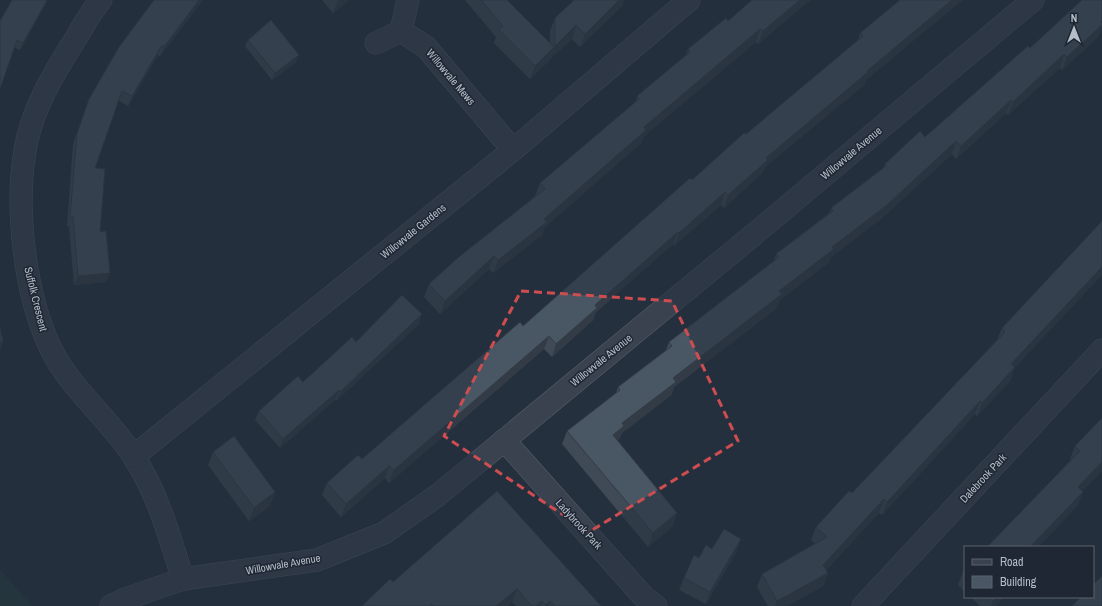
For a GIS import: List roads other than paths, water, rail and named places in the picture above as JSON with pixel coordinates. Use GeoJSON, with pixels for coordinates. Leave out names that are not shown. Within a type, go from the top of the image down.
{"type":"FeatureCollection","features":[{"type":"Feature","properties":{"kind":"street","name":"Suffolk Crescent"},"geometry":{"type":"LineString","coordinates":[[100,0],[52,76],[35,116],[25,151],[21,215],[27,266],[35,304],[50,348],[64,370],[134,456],[153,491],[169,530],[183,579]]}},
{"type":"Feature","properties":{"kind":"street"},"geometry":{"type":"LineString","coordinates":[[376,42],[401,31],[408,0]]}},
{"type":"Feature","properties":{"kind":"street","name":"Willowvale Gardens"},"geometry":{"type":"LineString","coordinates":[[134,456],[513,150],[689,0]]}},
{"type":"Feature","properties":{"kind":"street","name":"Willowvale Avenue"},"geometry":{"type":"LineString","coordinates":[[111,606],[125,599],[183,579],[317,560],[384,533],[438,495],[764,226],[1033,0]]}},
{"type":"Feature","properties":{"kind":"street","name":"Willowvale Mews"},"geometry":{"type":"LineString","coordinates":[[401,31],[426,47],[513,150]]}},
{"type":"Feature","properties":{"kind":"street","name":"Dalebrook Park"},"geometry":{"type":"LineString","coordinates":[[863,606],[1102,350]]}},
{"type":"Feature","properties":{"kind":"street","name":"Ladybrook Park"},"geometry":{"type":"LineString","coordinates":[[504,440],[643,596],[656,606]]}}]}
